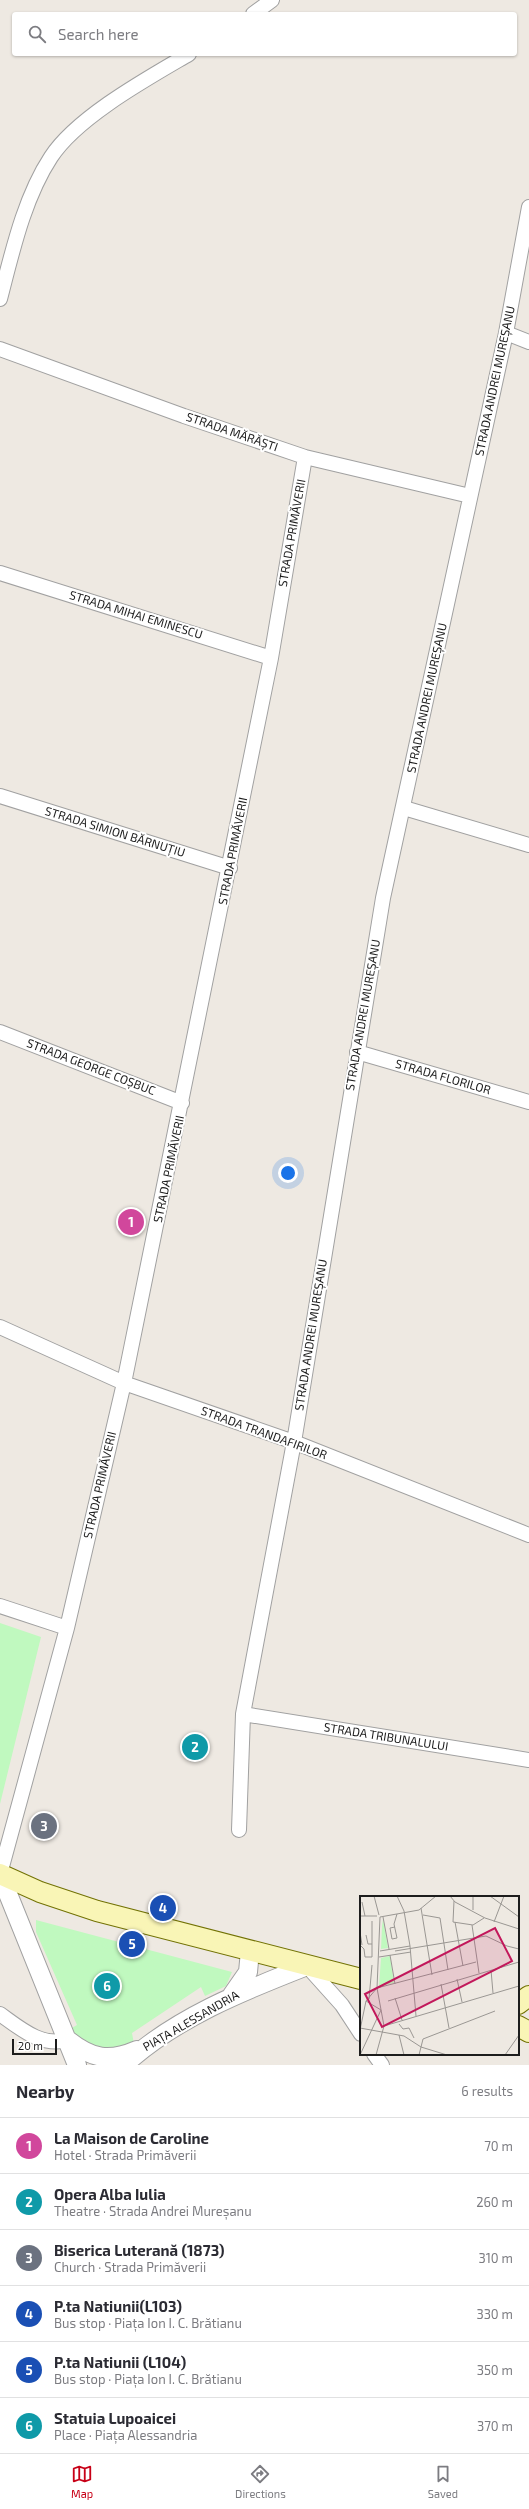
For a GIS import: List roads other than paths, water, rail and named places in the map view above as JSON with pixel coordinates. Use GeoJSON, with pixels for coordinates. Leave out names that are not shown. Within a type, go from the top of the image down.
{"type":"FeatureCollection","features":[{"type":"Feature","properties":{"kind":"main road"},"geometry":{"type":"LineString","coordinates":[[0,1874],[72,1904],[360,1979]]}},
{"type":"Feature","properties":{"kind":"main road"},"geometry":{"type":"LineString","coordinates":[[519,2003],[529,1996]]}},
{"type":"Feature","properties":{"kind":"main road"},"geometry":{"type":"LineString","coordinates":[[519,2027],[529,2032]]}},
{"type":"Feature","properties":{"kind":"street"},"geometry":{"type":"LineString","coordinates":[[256,12],[272,0]]}},
{"type":"Feature","properties":{"kind":"street"},"geometry":{"type":"LineString","coordinates":[[0,299],[29,204],[51,157],[64,141],[112,102],[186,56]]}},
{"type":"Feature","properties":{"kind":"street","name":"STRADA ANDREI MUREȘANU"},"geometry":{"type":"LineString","coordinates":[[239,1830],[244,1714],[294,1442],[383,898],[404,808],[506,333],[529,207]]}},
{"type":"Feature","properties":{"kind":"street"},"geometry":{"type":"LineString","coordinates":[[506,333],[529,342]]}},
{"type":"Feature","properties":{"kind":"street","name":"STRADA MĂRĂȘTI"},"geometry":{"type":"LineString","coordinates":[[0,349],[184,416],[305,457],[470,496]]}},
{"type":"Feature","properties":{"kind":"street","name":"STRADA PRIMĂVERII"},"geometry":{"type":"LineString","coordinates":[[0,1874],[67,1628],[124,1383],[272,658],[305,457]]}},
{"type":"Feature","properties":{"kind":"street","name":"STRADA MIHAI EMINESCU"},"geometry":{"type":"LineString","coordinates":[[0,573],[272,658]]}},
{"type":"Feature","properties":{"kind":"street","name":"STRADA SIMION BĂRNUȚIU"},"geometry":{"type":"LineString","coordinates":[[0,796],[230,868]]}},
{"type":"Feature","properties":{"kind":"street"},"geometry":{"type":"LineString","coordinates":[[404,808],[529,845]]}},
{"type":"Feature","properties":{"kind":"street","name":"STRADA GEORGE COȘBUC"},"geometry":{"type":"LineString","coordinates":[[0,1032],[182,1103]]}},
{"type":"Feature","properties":{"kind":"street","name":"STRADA FLORILOR"},"geometry":{"type":"LineString","coordinates":[[357,1052],[529,1102]]}},
{"type":"Feature","properties":{"kind":"street","name":"STRADA TRANDAFIRILOR"},"geometry":{"type":"LineString","coordinates":[[0,1327],[124,1383],[294,1442],[529,1535]]}},
{"type":"Feature","properties":{"kind":"street"},"geometry":{"type":"LineString","coordinates":[[0,1606],[67,1628]]}},
{"type":"Feature","properties":{"kind":"street","name":"STRADA TRIBUNALULUI"},"geometry":{"type":"LineString","coordinates":[[244,1714],[529,1760]]}},
{"type":"Feature","properties":{"kind":"street"},"geometry":{"type":"LineString","coordinates":[[0,1874],[77,2065]]}},
{"type":"Feature","properties":{"kind":"street"},"geometry":{"type":"LineString","coordinates":[[232,1995],[248,1972],[250,1951]]}},
{"type":"Feature","properties":{"kind":"street"},"geometry":{"type":"LineString","coordinates":[[307,1966],[342,2005],[360,2032]]}},
{"type":"Feature","properties":{"kind":"street","name":"PIAȚA ALESSANDRIA"},"geometry":{"type":"LineString","coordinates":[[124,2065],[144,2047],[232,1995],[307,1966]]}},
{"type":"Feature","properties":{"kind":"street"},"geometry":{"type":"LineString","coordinates":[[0,2014],[29,2035],[48,2042],[68,2040],[83,2051],[109,2058],[122,2056],[144,2047]]}},
{"type":"Feature","properties":{"kind":"street"},"geometry":{"type":"LineString","coordinates":[[375,2055],[382,2065]]}},
{"type":"Feature","properties":{"kind":"place","name":"La Maison de Caroline"},"geometry":{"type":"Point","coordinates":[131,1222]}},
{"type":"Feature","properties":{"kind":"place","name":"Opera Alba Iulia"},"geometry":{"type":"Point","coordinates":[195,1747]}},
{"type":"Feature","properties":{"kind":"place","name":"Biserica Luterană (1873)"},"geometry":{"type":"Point","coordinates":[44,1826]}},
{"type":"Feature","properties":{"kind":"place","name":"P.ta Natiunii(L103)"},"geometry":{"type":"Point","coordinates":[163,1908]}},
{"type":"Feature","properties":{"kind":"place","name":"P.ta Natiunii (L104)"},"geometry":{"type":"Point","coordinates":[132,1944]}},
{"type":"Feature","properties":{"kind":"place","name":"Statuia Lupoaicei"},"geometry":{"type":"Point","coordinates":[107,1986]}}]}
